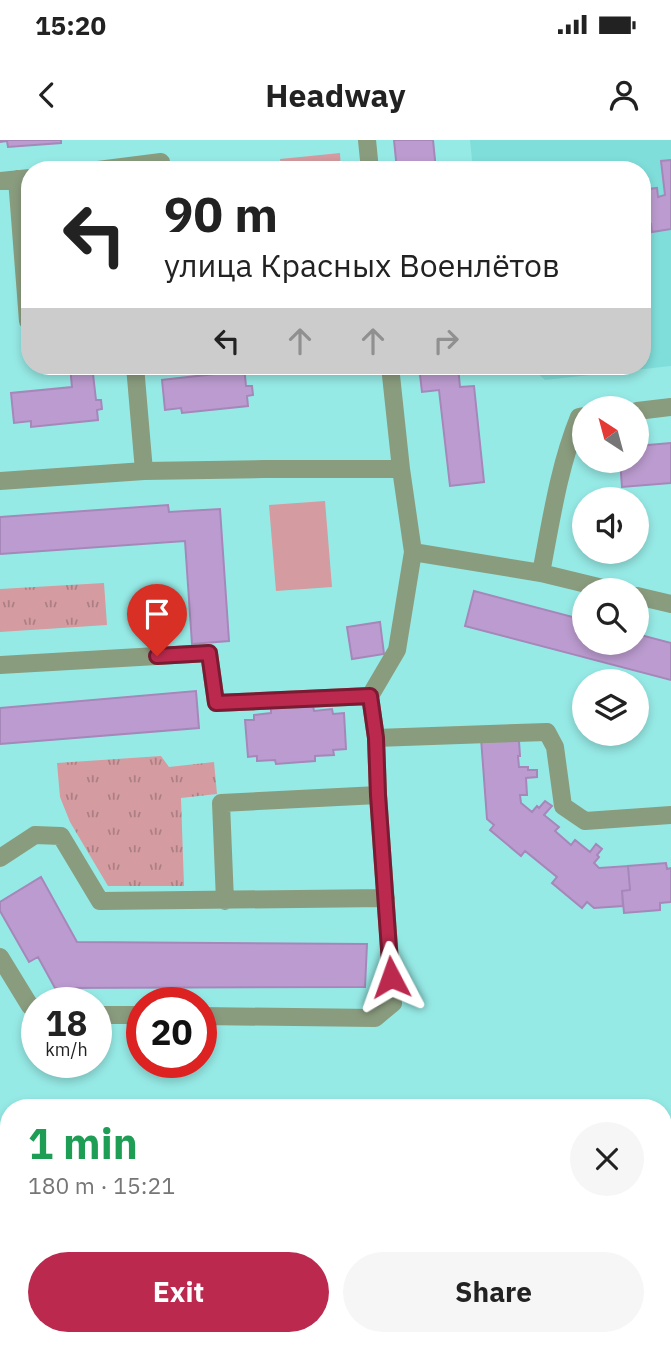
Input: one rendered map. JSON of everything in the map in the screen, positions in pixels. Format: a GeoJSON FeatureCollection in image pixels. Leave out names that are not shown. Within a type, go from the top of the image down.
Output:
{"type":"FeatureCollection","features":[{"type":"Feature","properties":{"kind":"lane"},"geometry":{"type":"LineString","coordinates":[[367,140],[369,161]]}},
{"type":"Feature","properties":{"kind":"lane"},"geometry":{"type":"LineString","coordinates":[[16,179],[21,238]]}},
{"type":"Feature","properties":{"kind":"lane"},"geometry":{"type":"LineString","coordinates":[[136,375],[144,471]]}},
{"type":"Feature","properties":{"kind":"lane"},"geometry":{"type":"LineString","coordinates":[[217,1016],[375,1018],[393,1003],[376,738],[370,696],[397,650],[413,552],[391,375]]}},
{"type":"Feature","properties":{"kind":"lane"},"geometry":{"type":"LineString","coordinates":[[649,410],[671,407]]}},
{"type":"Feature","properties":{"kind":"lane"},"geometry":{"type":"LineString","coordinates":[[541,573],[554,504],[572,434]]}},
{"type":"Feature","properties":{"kind":"lane"},"geometry":{"type":"LineString","coordinates":[[0,481],[144,471],[401,469]]}},
{"type":"Feature","properties":{"kind":"lane"},"geometry":{"type":"LineString","coordinates":[[413,552],[572,581]]}},
{"type":"Feature","properties":{"kind":"lane"},"geometry":{"type":"LineString","coordinates":[[649,599],[671,604]]}},
{"type":"Feature","properties":{"kind":"lane"},"geometry":{"type":"LineString","coordinates":[[0,665],[209,653],[216,703],[370,696]]}},
{"type":"Feature","properties":{"kind":"lane"},"geometry":{"type":"LineString","coordinates":[[376,738],[547,732],[555,747],[563,806],[585,821],[671,814]]}},
{"type":"Feature","properties":{"kind":"lane"},"geometry":{"type":"LineString","coordinates":[[225,901],[221,803],[378,795]]}},
{"type":"Feature","properties":{"kind":"lane"},"geometry":{"type":"LineString","coordinates":[[0,858],[35,835],[61,835],[100,901],[386,898]]}},
{"type":"Feature","properties":{"kind":"lane"},"geometry":{"type":"LineString","coordinates":[[0,957],[21,991]]}},
{"type":"Feature","properties":{"kind":"shaded area"},"geometry":{"type":"Polygon","coordinates":[[[470,140],[671,140],[671,366],[651,368],[651,161],[472,161],[470,140]]]}},
{"type":"Feature","properties":{"kind":"shaded area"},"geometry":{"type":"Polygon","coordinates":[[[540,375],[590,375],[545,380],[540,375]]]}},
{"type":"Feature","properties":{"kind":"green space"},"geometry":{"type":"Polygon","coordinates":[[[340,153],[340,161],[280,161],[340,153]]]}},
{"type":"Feature","properties":{"kind":"green space"},"geometry":{"type":"Polygon","coordinates":[[[325,501],[332,587],[276,591],[269,505],[325,501]]]}},
{"type":"Feature","properties":{"kind":"green space"},"geometry":{"type":"Polygon","coordinates":[[[104,583],[107,625],[0,632],[0,589],[104,583]]]}},
{"type":"Feature","properties":{"kind":"green space"},"geometry":{"type":"Polygon","coordinates":[[[161,756],[169,767],[214,762],[217,794],[181,798],[184,886],[108,886],[70,822],[60,797],[57,763],[161,756]]]}},
{"type":"Feature","properties":{"kind":"building"},"geometry":{"type":"Polygon","coordinates":[[[0,140],[61,140],[61,143],[8,147],[7,141],[0,140]]]}},
{"type":"Feature","properties":{"kind":"building"},"geometry":{"type":"Polygon","coordinates":[[[394,140],[433,140],[435,161],[396,161],[394,140]]]}},
{"type":"Feature","properties":{"kind":"building"},"geometry":{"type":"Polygon","coordinates":[[[671,160],[671,229],[652,232],[651,189],[657,188],[658,197],[665,195],[661,161],[671,160]]]}},
{"type":"Feature","properties":{"kind":"building"},"geometry":{"type":"Polygon","coordinates":[[[71,375],[93,375],[96,400],[101,400],[102,409],[97,410],[98,420],[31,427],[31,421],[14,423],[11,393],[72,387],[71,375]]]}},
{"type":"Feature","properties":{"kind":"building"},"geometry":{"type":"Polygon","coordinates":[[[206,375],[245,375],[246,386],[252,386],[253,395],[247,396],[248,406],[182,413],[181,408],[165,410],[162,380],[206,375]]]}},
{"type":"Feature","properties":{"kind":"building"},"geometry":{"type":"Polygon","coordinates":[[[420,375],[459,375],[460,387],[474,386],[484,482],[450,486],[439,390],[422,392],[420,375]]]}},
{"type":"Feature","properties":{"kind":"building"},"geometry":{"type":"Polygon","coordinates":[[[671,443],[671,483],[622,487],[621,473],[649,473],[649,445],[671,443]]]}},
{"type":"Feature","properties":{"kind":"building"},"geometry":{"type":"Polygon","coordinates":[[[168,505],[169,512],[220,509],[229,641],[192,644],[185,541],[0,554],[0,517],[168,505]]]}},
{"type":"Feature","properties":{"kind":"building"},"geometry":{"type":"Polygon","coordinates":[[[474,591],[572,617],[572,654],[465,626],[474,591]]]}},
{"type":"Feature","properties":{"kind":"building"},"geometry":{"type":"Polygon","coordinates":[[[380,622],[384,654],[352,659],[347,627],[380,622]]]}},
{"type":"Feature","properties":{"kind":"building"},"geometry":{"type":"Polygon","coordinates":[[[649,637],[671,643],[671,680],[649,674],[649,669],[629,669],[576,655],[649,655],[649,637]]]}},
{"type":"Feature","properties":{"kind":"building"},"geometry":{"type":"Polygon","coordinates":[[[196,691],[199,728],[0,744],[0,708],[196,691]]]}},
{"type":"Feature","properties":{"kind":"building"},"geometry":{"type":"Polygon","coordinates":[[[313,706],[314,711],[332,709],[333,714],[344,713],[346,749],[333,750],[334,755],[315,756],[315,761],[276,764],[275,760],[257,761],[257,756],[248,757],[245,720],[254,720],[254,715],[271,713],[271,708],[313,706]]]}},
{"type":"Feature","properties":{"kind":"building"},"geometry":{"type":"Polygon","coordinates":[[[481,738],[519,741],[519,767],[537,770],[537,777],[526,778],[527,795],[520,795],[521,803],[532,812],[545,801],[552,806],[544,815],[559,827],[555,831],[571,845],[575,840],[590,852],[596,844],[602,849],[594,863],[599,868],[628,866],[630,890],[622,891],[623,906],[594,908],[587,902],[582,908],[552,883],[557,877],[525,851],[521,856],[490,830],[494,825],[487,819],[481,738]]]}},
{"type":"Feature","properties":{"kind":"building"},"geometry":{"type":"Polygon","coordinates":[[[666,863],[667,869],[671,868],[671,902],[660,903],[660,910],[624,913],[622,891],[630,890],[628,866],[666,863]]]}},
{"type":"Feature","properties":{"kind":"building"},"geometry":{"type":"Polygon","coordinates":[[[41,877],[77,942],[367,944],[365,987],[54,987],[38,957],[29,962],[0,911],[0,902],[41,877]]]}},
{"type":"Feature","properties":{"kind":"route"},"geometry":{"type":"LineString","coordinates":[[157,656],[209,653],[216,703],[370,696],[376,738],[391,977]]}}]}
